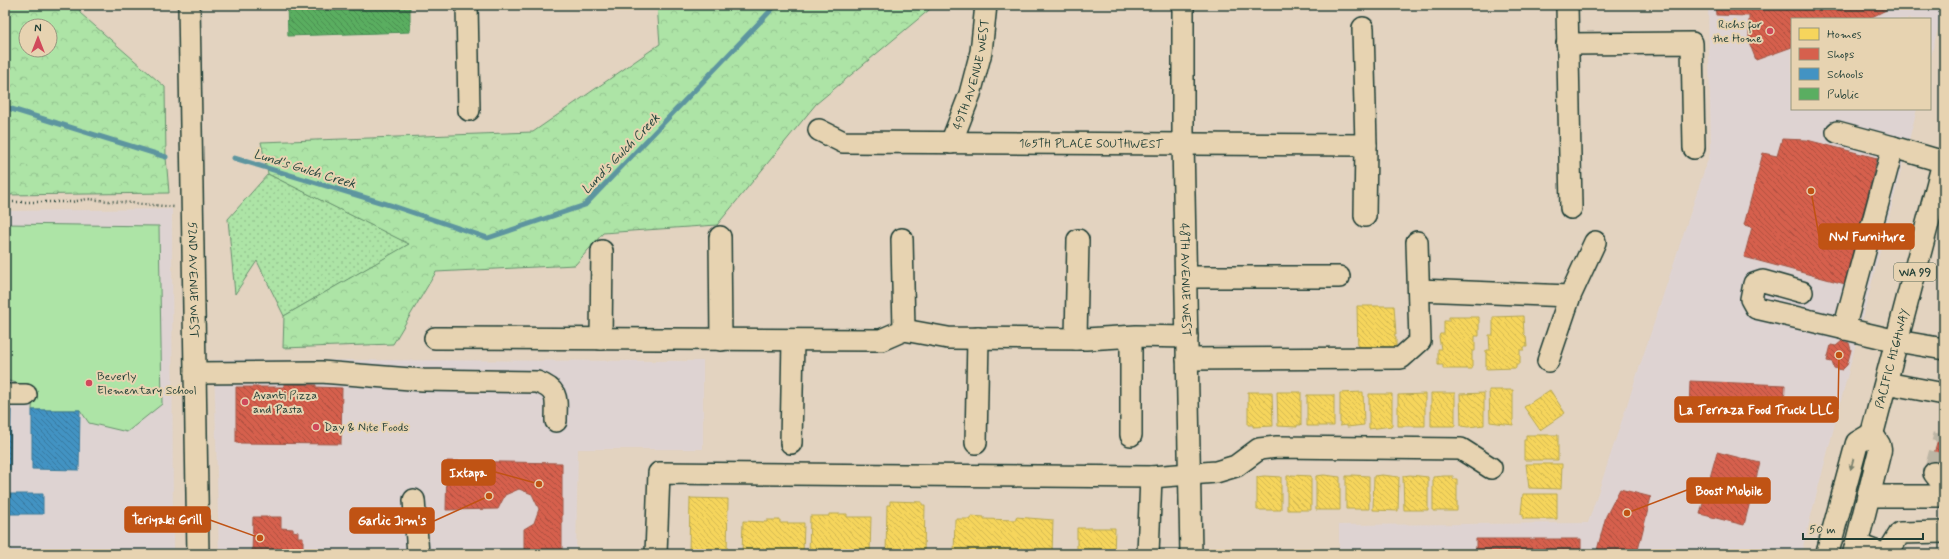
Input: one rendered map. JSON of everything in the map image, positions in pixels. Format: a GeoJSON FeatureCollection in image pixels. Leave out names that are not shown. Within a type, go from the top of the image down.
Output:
{"type":"FeatureCollection","features":[{"type":"Feature","properties":{"kind":"highway","name":"PACIFIC HIGHWAY"},"geometry":{"type":"LineString","coordinates":[[1872,434],[1944,161]]}},
{"type":"Feature","properties":{"kind":"highway"},"geometry":{"type":"LineString","coordinates":[[1827,554],[1857,443],[1872,434],[1879,445],[1880,450],[1855,549]]}},
{"type":"Feature","properties":{"kind":"street","name":"52ND AVENUE WEST"},"geometry":{"type":"LineString","coordinates":[[189,5],[198,554]]}},
{"type":"Feature","properties":{"kind":"street"},"geometry":{"type":"LineString","coordinates":[[467,5],[469,110]]}},
{"type":"Feature","properties":{"kind":"street","name":"49TH AVENUE WEST"},"geometry":{"type":"LineString","coordinates":[[951,143],[970,94],[981,52],[986,5]]}},
{"type":"Feature","properties":{"kind":"street","name":"48TH AVENUE WEST"},"geometry":{"type":"LineString","coordinates":[[1183,5],[1183,142],[1191,554]]}},
{"type":"Feature","properties":{"kind":"street"},"geometry":{"type":"LineString","coordinates":[[1567,5],[1571,208]]}},
{"type":"Feature","properties":{"kind":"street"},"geometry":{"type":"LineString","coordinates":[[1363,28],[1366,145],[1364,216]]}},
{"type":"Feature","properties":{"kind":"street"},"geometry":{"type":"LineString","coordinates":[[1567,44],[1692,43],[1694,148]]}},
{"type":"Feature","properties":{"kind":"street","name":"165TH PLACE SOUTHWEST"},"geometry":{"type":"LineString","coordinates":[[819,130],[843,142],[1183,142],[1366,145]]}},
{"type":"Feature","properties":{"kind":"street"},"geometry":{"type":"LineString","coordinates":[[1837,132],[1944,161]]}},
{"type":"Feature","properties":{"kind":"street"},"geometry":{"type":"LineString","coordinates":[[1844,329],[1893,147]]}},
{"type":"Feature","properties":{"kind":"street"},"geometry":{"type":"LineString","coordinates":[[720,237],[721,340]]}},
{"type":"Feature","properties":{"kind":"street"},"geometry":{"type":"LineString","coordinates":[[902,239],[904,330]]}},
{"type":"Feature","properties":{"kind":"street"},"geometry":{"type":"LineString","coordinates":[[1076,339],[1078,240]]}},
{"type":"Feature","properties":{"kind":"street"},"geometry":{"type":"LineString","coordinates":[[1187,359],[1401,358],[1420,341],[1417,242]]}},
{"type":"Feature","properties":{"kind":"street"},"geometry":{"type":"LineString","coordinates":[[1548,361],[1570,296],[1595,242]]}},
{"type":"Feature","properties":{"kind":"street"},"geometry":{"type":"LineString","coordinates":[[601,339],[602,251]]}},
{"type":"Feature","properties":{"kind":"street"},"geometry":{"type":"LineString","coordinates":[[1186,277],[1339,277]]}},
{"type":"Feature","properties":{"kind":"street"},"geometry":{"type":"LineString","coordinates":[[1802,292],[1763,281],[1754,284],[1751,299],[1756,308],[1897,341],[1944,349]]}},
{"type":"Feature","properties":{"kind":"street"},"geometry":{"type":"LineString","coordinates":[[1419,290],[1570,296]]}},
{"type":"Feature","properties":{"kind":"street"},"geometry":{"type":"LineString","coordinates":[[435,338],[881,340],[904,330],[948,338],[1076,339],[1187,337]]}},
{"type":"Feature","properties":{"kind":"street"},"geometry":{"type":"LineString","coordinates":[[1130,435],[1131,337]]}},
{"type":"Feature","properties":{"kind":"street"},"geometry":{"type":"LineString","coordinates":[[976,443],[978,338]]}},
{"type":"Feature","properties":{"kind":"street"},"geometry":{"type":"LineString","coordinates":[[791,443],[793,340]]}},
{"type":"Feature","properties":{"kind":"street"},"geometry":{"type":"LineString","coordinates":[[195,373],[321,372],[423,380],[537,382],[552,389],[556,396],[556,421]]}},
{"type":"Feature","properties":{"kind":"street"},"geometry":{"type":"LineString","coordinates":[[1886,384],[1944,394]]}},
{"type":"Feature","properties":{"kind":"street"},"geometry":{"type":"LineString","coordinates":[[5,396],[26,396]]}},
{"type":"Feature","properties":{"kind":"street"},"geometry":{"type":"LineString","coordinates":[[656,554],[659,473],[1151,478],[1216,472],[1236,466],[1259,449],[1277,447],[1461,449],[1491,468]]}},
{"type":"Feature","properties":{"kind":"street"},"geometry":{"type":"LineString","coordinates":[[1148,554],[1151,478]]}},
{"type":"Feature","properties":{"kind":"street"},"geometry":{"type":"LineString","coordinates":[[1868,496],[1944,496]]}},
{"type":"Feature","properties":{"kind":"street"},"geometry":{"type":"LineString","coordinates":[[414,500],[418,554]]}},
{"type":"Feature","properties":{"kind":"street"},"geometry":{"type":"LineString","coordinates":[[1887,554],[1900,533],[1944,532]]}},
{"type":"Feature","properties":{"kind":"street"},"geometry":{"type":"LineString","coordinates":[[1855,549],[1883,554]]}},
{"type":"Feature","properties":{"kind":"path"},"geometry":{"type":"LineString","coordinates":[[5,202],[71,202],[88,199],[192,208]]}},
{"type":"Feature","properties":{"kind":"shaded area"},"geometry":{"type":"Polygon","coordinates":[[[1708,5],[1944,5],[1931,56],[1931,18],[1791,18],[1791,110],[1917,110],[1801,554],[1339,554],[1339,525],[1588,523],[1711,150],[1708,5]]]}},
{"type":"Feature","properties":{"kind":"shaded area","name":"Beverly Elementary School"},"geometry":{"type":"Polygon","coordinates":[[[172,209],[173,554],[5,554],[5,211],[172,209]]]}},
{"type":"Feature","properties":{"kind":"shaded area"},"geometry":{"type":"Polygon","coordinates":[[[214,360],[703,361],[703,449],[578,449],[576,554],[219,554],[214,360]]]}},
{"type":"Feature","properties":{"kind":"green space"},"geometry":{"type":"Polygon","coordinates":[[[5,5],[80,5],[80,13],[165,87],[166,157],[169,193],[5,195],[5,5]]]}},
{"type":"Feature","properties":{"kind":"green space"},"geometry":{"type":"Polygon","coordinates":[[[657,5],[935,5],[816,104],[717,225],[603,233],[575,265],[436,272],[393,344],[283,348],[284,316],[409,244],[268,174],[261,142],[533,132],[660,44],[657,5]]]}},
{"type":"Feature","properties":{"kind":"green space"},"geometry":{"type":"Polygon","coordinates":[[[268,174],[410,244],[284,316],[257,261],[235,294],[228,219],[268,174]]]}},
{"type":"Feature","properties":{"kind":"green space"},"geometry":{"type":"Polygon","coordinates":[[[5,224],[159,226],[162,404],[127,432],[89,423],[80,410],[32,410],[33,387],[5,380],[5,224]]]}},
{"type":"Feature","properties":{"kind":"building: Homes"},"geometry":{"type":"Polygon","coordinates":[[[1357,306],[1394,306],[1396,334],[1394,334],[1396,338],[1396,349],[1358,353],[1357,306]]]}},
{"type":"Feature","properties":{"kind":"building: Homes"},"geometry":{"type":"Polygon","coordinates":[[[1523,316],[1524,334],[1526,336],[1527,347],[1524,347],[1524,350],[1520,350],[1520,364],[1516,364],[1516,368],[1486,369],[1486,350],[1490,350],[1489,335],[1493,335],[1493,317],[1523,316]]]}},
{"type":"Feature","properties":{"kind":"building: Homes"},"geometry":{"type":"Polygon","coordinates":[[[1449,317],[1479,317],[1479,336],[1475,336],[1475,351],[1472,351],[1472,369],[1443,369],[1443,365],[1438,365],[1438,349],[1441,349],[1439,337],[1440,334],[1444,334],[1444,321],[1449,321],[1449,317]]]}},
{"type":"Feature","properties":{"kind":"building: Homes"},"geometry":{"type":"Polygon","coordinates":[[[1489,390],[1513,390],[1513,425],[1490,422],[1489,390]]]}},
{"type":"Feature","properties":{"kind":"building: Homes"},"geometry":{"type":"Polygon","coordinates":[[[1550,390],[1565,413],[1540,430],[1524,407],[1550,390]]]}},
{"type":"Feature","properties":{"kind":"building: Homes"},"geometry":{"type":"Polygon","coordinates":[[[1248,392],[1272,392],[1273,426],[1253,427],[1253,425],[1248,425],[1248,392]]]}},
{"type":"Feature","properties":{"kind":"building: Homes"},"geometry":{"type":"Polygon","coordinates":[[[1277,392],[1301,392],[1301,425],[1297,425],[1297,427],[1278,426],[1277,392]]]}},
{"type":"Feature","properties":{"kind":"building: Homes"},"geometry":{"type":"Polygon","coordinates":[[[1363,392],[1364,425],[1347,427],[1347,425],[1340,426],[1340,393],[1363,392]]]}},
{"type":"Feature","properties":{"kind":"building: Homes"},"geometry":{"type":"Polygon","coordinates":[[[1431,393],[1455,393],[1455,426],[1431,426],[1431,393]]]}},
{"type":"Feature","properties":{"kind":"building: Homes"},"geometry":{"type":"Polygon","coordinates":[[[1484,393],[1484,425],[1468,427],[1461,426],[1460,394],[1484,393]]]}},
{"type":"Feature","properties":{"kind":"building: Homes"},"geometry":{"type":"Polygon","coordinates":[[[1369,394],[1392,394],[1392,426],[1369,429],[1369,394]]]}},
{"type":"Feature","properties":{"kind":"building: Homes"},"geometry":{"type":"Polygon","coordinates":[[[1425,394],[1425,426],[1398,426],[1398,395],[1425,394]]]}},
{"type":"Feature","properties":{"kind":"building: Homes"},"geometry":{"type":"Polygon","coordinates":[[[1307,395],[1334,395],[1334,426],[1307,426],[1307,395]]]}},
{"type":"Feature","properties":{"kind":"building: Homes"},"geometry":{"type":"Polygon","coordinates":[[[1526,435],[1558,435],[1558,460],[1524,460],[1524,440],[1526,440],[1526,435]]]}},
{"type":"Feature","properties":{"kind":"building: Homes"},"geometry":{"type":"Polygon","coordinates":[[[1526,464],[1562,464],[1561,489],[1529,488],[1526,464]]]}},
{"type":"Feature","properties":{"kind":"building: Homes"},"geometry":{"type":"Polygon","coordinates":[[[1324,475],[1340,477],[1340,510],[1316,510],[1316,476],[1324,475]]]}},
{"type":"Feature","properties":{"kind":"building: Homes"},"geometry":{"type":"Polygon","coordinates":[[[1382,475],[1399,477],[1398,511],[1373,510],[1374,476],[1382,475]]]}},
{"type":"Feature","properties":{"kind":"building: Homes"},"geometry":{"type":"Polygon","coordinates":[[[1410,475],[1428,477],[1428,510],[1404,510],[1403,476],[1410,475]]]}},
{"type":"Feature","properties":{"kind":"building: Homes"},"geometry":{"type":"Polygon","coordinates":[[[1287,476],[1311,476],[1311,510],[1287,510],[1287,476]]]}},
{"type":"Feature","properties":{"kind":"building: Homes"},"geometry":{"type":"Polygon","coordinates":[[[1346,476],[1369,476],[1369,509],[1346,509],[1346,476]]]}},
{"type":"Feature","properties":{"kind":"building: Homes"},"geometry":{"type":"Polygon","coordinates":[[[1453,476],[1453,479],[1457,479],[1457,511],[1433,511],[1433,477],[1453,476]]]}},
{"type":"Feature","properties":{"kind":"building: Homes"},"geometry":{"type":"Polygon","coordinates":[[[1257,477],[1281,477],[1281,510],[1257,510],[1257,477]]]}},
{"type":"Feature","properties":{"kind":"building: Homes"},"geometry":{"type":"Polygon","coordinates":[[[1523,494],[1557,494],[1557,519],[1523,519],[1523,514],[1521,514],[1523,494]]]}},
{"type":"Feature","properties":{"kind":"building: Homes"},"geometry":{"type":"Polygon","coordinates":[[[690,498],[728,499],[727,554],[689,554],[690,498]]]}},
{"type":"Feature","properties":{"kind":"building: Homes"},"geometry":{"type":"Polygon","coordinates":[[[890,501],[922,502],[922,505],[925,505],[924,554],[886,554],[887,505],[890,505],[890,501]]]}},
{"type":"Feature","properties":{"kind":"building: Homes"},"geometry":{"type":"Polygon","coordinates":[[[829,514],[847,514],[847,517],[871,517],[870,554],[809,554],[810,516],[829,516],[829,514]]]}},
{"type":"Feature","properties":{"kind":"building: Homes"},"geometry":{"type":"Polygon","coordinates":[[[971,516],[984,517],[984,519],[1016,520],[1016,517],[1053,520],[1052,554],[954,554],[955,519],[971,519],[971,516]]]}},
{"type":"Feature","properties":{"kind":"building: Homes"},"geometry":{"type":"Polygon","coordinates":[[[767,520],[780,520],[780,523],[804,523],[803,554],[742,554],[743,521],[767,522],[767,520]]]}},
{"type":"Feature","properties":{"kind":"building: Homes"},"geometry":{"type":"Polygon","coordinates":[[[1077,528],[1115,528],[1114,554],[1077,554],[1077,528]]]}},
{"type":"Feature","properties":{"kind":"building: Shops","name":"Richs for the Home"},"geometry":{"type":"Polygon","coordinates":[[[1715,5],[1888,5],[1886,10],[1870,18],[1791,18],[1791,47],[1756,60],[1749,42],[1749,16],[1716,15],[1715,5]]]}},
{"type":"Feature","properties":{"kind":"building: Shops"},"geometry":{"type":"Polygon","coordinates":[[[1782,139],[1807,140],[1877,158],[1845,284],[1744,257],[1752,227],[1744,225],[1763,153],[1777,156],[1782,139]]]}},
{"type":"Feature","properties":{"kind":"building: Shops"},"geometry":{"type":"Polygon","coordinates":[[[1842,341],[1849,343],[1851,350],[1847,365],[1842,370],[1834,368],[1832,362],[1827,361],[1831,345],[1836,346],[1842,341]]]}},
{"type":"Feature","properties":{"kind":"building: Shops"},"geometry":{"type":"Polygon","coordinates":[[[1690,381],[1785,385],[1784,414],[1689,410],[1690,381]]]}},
{"type":"Feature","properties":{"kind":"building: Shops"},"geometry":{"type":"Polygon","coordinates":[[[284,384],[316,385],[316,387],[342,388],[341,444],[236,443],[236,387],[284,387],[284,384]]]}},
{"type":"Feature","properties":{"kind":"building: Shops"},"geometry":{"type":"Polygon","coordinates":[[[1941,428],[1944,429],[1944,476],[1929,472],[1941,428]]]}},
{"type":"Feature","properties":{"kind":"building: Shops"},"geometry":{"type":"Polygon","coordinates":[[[1717,452],[1760,463],[1744,525],[1700,514],[1717,452]]]}},
{"type":"Feature","properties":{"kind":"building: Shops"},"geometry":{"type":"Polygon","coordinates":[[[447,461],[562,463],[562,554],[524,554],[524,529],[534,523],[539,509],[532,494],[519,489],[505,495],[498,509],[446,510],[447,461]]]}},
{"type":"Feature","properties":{"kind":"building: Shops"},"geometry":{"type":"Polygon","coordinates":[[[1620,489],[1651,497],[1637,554],[1596,554],[1606,516],[1620,489]]]}},
{"type":"Feature","properties":{"kind":"building: Shops"},"geometry":{"type":"Polygon","coordinates":[[[253,517],[281,517],[281,528],[293,529],[293,531],[298,532],[298,537],[303,537],[303,554],[252,554],[253,517]]]}},
{"type":"Feature","properties":{"kind":"building: Shops"},"geometry":{"type":"Polygon","coordinates":[[[1476,539],[1581,539],[1581,554],[1476,554],[1476,539]]]}},
{"type":"Feature","properties":{"kind":"building: Schools"},"geometry":{"type":"Polygon","coordinates":[[[5,410],[11,410],[10,470],[5,469],[5,410]]]}},
{"type":"Feature","properties":{"kind":"building: Schools"},"geometry":{"type":"Polygon","coordinates":[[[32,410],[80,410],[79,470],[32,469],[32,410]]]}},
{"type":"Feature","properties":{"kind":"building: Schools"},"geometry":{"type":"Polygon","coordinates":[[[5,494],[43,494],[43,514],[5,514],[5,494]]]}},
{"type":"Feature","properties":{"kind":"building: Public"},"geometry":{"type":"Polygon","coordinates":[[[287,5],[410,7],[410,32],[288,36],[287,5]]]}},
{"type":"Feature","properties":{"kind":"waterway","name":"Lund's Gulch Creek"},"geometry":{"type":"LineString","coordinates":[[234,158],[393,206],[488,238],[585,205],[776,5]]}},
{"type":"Feature","properties":{"kind":"waterway","name":"Lund's Gulch Creek"},"geometry":{"type":"LineString","coordinates":[[5,107],[166,157]]}},
{"type":"Feature","properties":{"kind":"tunnel"},"geometry":{"type":"LineString","coordinates":[[1934,473],[1944,435]]}},
{"type":"Feature","properties":{"kind":"place","name":"Richs for the Home"},"geometry":{"type":"Point","coordinates":[1770,31]}},
{"type":"Feature","properties":{"kind":"place","name":"NW Furniture"},"geometry":{"type":"Point","coordinates":[1811,191]}},
{"type":"Feature","properties":{"kind":"place","name":"La Terraza Food Truck LLC"},"geometry":{"type":"Point","coordinates":[1839,355]}},
{"type":"Feature","properties":{"kind":"place","name":"Beverly Elementary School"},"geometry":{"type":"Point","coordinates":[89,383]}},
{"type":"Feature","properties":{"kind":"place","name":"Avanti Pizza and Pasta"},"geometry":{"type":"Point","coordinates":[245,402]}},
{"type":"Feature","properties":{"kind":"place","name":"Day & Nite Foods"},"geometry":{"type":"Point","coordinates":[316,427]}},
{"type":"Feature","properties":{"kind":"place","name":"Ixtapa"},"geometry":{"type":"Point","coordinates":[539,484]}},
{"type":"Feature","properties":{"kind":"place","name":"Garlic Jim's"},"geometry":{"type":"Point","coordinates":[489,496]}},
{"type":"Feature","properties":{"kind":"place","name":"Boost Mobile"},"geometry":{"type":"Point","coordinates":[1627,513]}},
{"type":"Feature","properties":{"kind":"place","name":"Teriyaki Grill"},"geometry":{"type":"Point","coordinates":[260,538]}}]}
